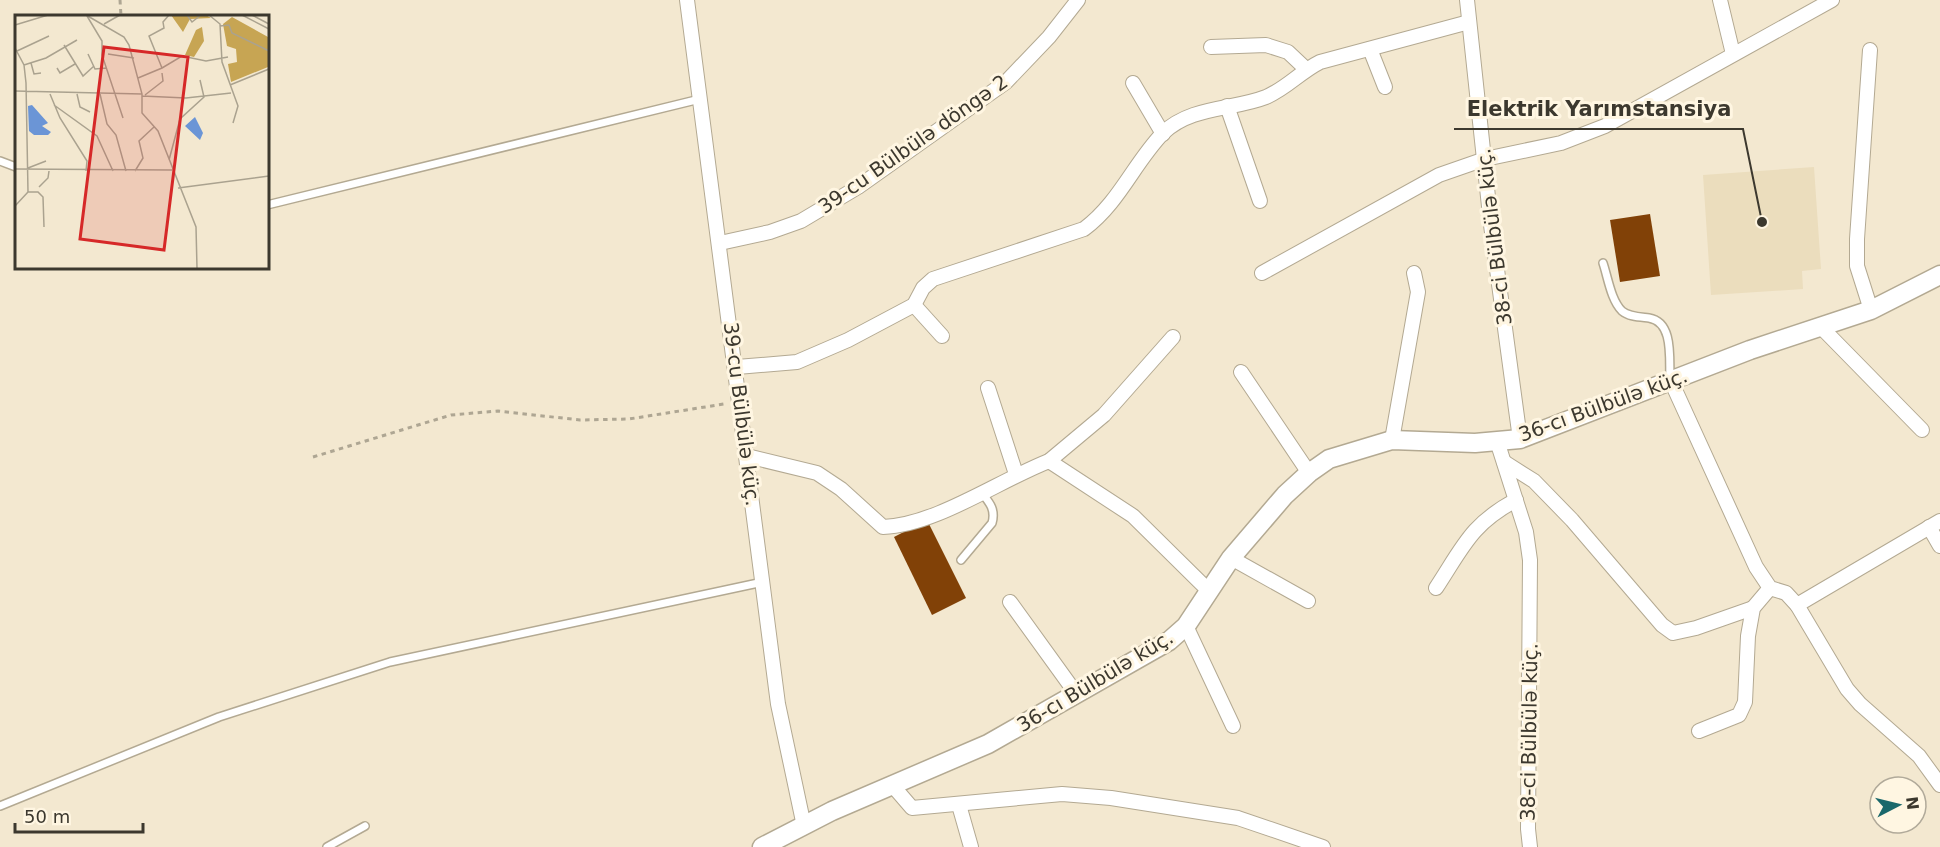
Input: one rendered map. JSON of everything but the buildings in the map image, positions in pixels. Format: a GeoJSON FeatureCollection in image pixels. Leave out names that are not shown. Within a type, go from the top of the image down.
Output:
{"type":"FeatureCollection","features":[{"type":"Feature","properties":{"kind":"street","name":"39-cu Bülbülə küç."},"geometry":{"type":"LineString","coordinates":[[687,0],[778,704],[804,826]]}},
{"type":"Feature","properties":{"kind":"street","name":"39-cu Bülbülə döngə 2"},"geometry":{"type":"LineString","coordinates":[[720,243],[770,232],[801,220],[858,187],[1006,82],[1049,37],[1078,0]]}},
{"type":"Feature","properties":{"kind":"street","name":"38-ci Bülbülə küç."},"geometry":{"type":"LineString","coordinates":[[1467,0],[1491,225],[1520,439]]}},
{"type":"Feature","properties":{"kind":"street"},"geometry":{"type":"LineString","coordinates":[[1720,0],[1733,54]]}},
{"type":"Feature","properties":{"kind":"street"},"geometry":{"type":"LineString","coordinates":[[1262,273],[1439,175],[1485,159],[1561,143],[1605,126],[1832,0]]}},
{"type":"Feature","properties":{"kind":"street"},"geometry":{"type":"LineString","coordinates":[[736,367],[797,362],[848,340],[914,304],[922,288],[933,279],[1084,229],[1101,217],[1163,134],[1178,122],[1203,112],[1265,97],[1288,86],[1306,69],[1320,62],[1469,22]]}},
{"type":"Feature","properties":{"kind":"street"},"geometry":{"type":"LineString","coordinates":[[1211,47],[1266,45],[1288,52],[1306,69]]}},
{"type":"Feature","properties":{"kind":"street"},"geometry":{"type":"LineString","coordinates":[[1370,49],[1384,87]]}},
{"type":"Feature","properties":{"kind":"street"},"geometry":{"type":"LineString","coordinates":[[1870,50],[1857,266],[1871,310]]}},
{"type":"Feature","properties":{"kind":"street"},"geometry":{"type":"LineString","coordinates":[[1133,83],[1163,134]]}},
{"type":"Feature","properties":{"kind":"street"},"geometry":{"type":"LineString","coordinates":[[1227,106],[1260,201]]}},
{"type":"Feature","properties":{"kind":"street"},"geometry":{"type":"LineString","coordinates":[[1392,440],[1418,292],[1414,273]]}},
{"type":"Feature","properties":{"kind":"street","name":"36-cı Bülbülə küç."},"geometry":{"type":"LineString","coordinates":[[762,847],[832,811],[988,744],[1075,692],[1169,641],[1186,626],[1231,558],[1285,495],[1309,472],[1329,459],[1392,440],[1497,441],[1520,439],[1750,350],[1871,310],[1940,275]]}},
{"type":"Feature","properties":{"kind":"street"},"geometry":{"type":"LineString","coordinates":[[914,304],[942,336]]}},
{"type":"Feature","properties":{"kind":"street"},"geometry":{"type":"LineString","coordinates":[[1821,327],[1922,430]]}},
{"type":"Feature","properties":{"kind":"street"},"geometry":{"type":"LineString","coordinates":[[747,456],[817,473],[841,489],[883,527],[898,527],[924,519],[1016,474],[1049,461],[1104,415],[1173,337]]}},
{"type":"Feature","properties":{"kind":"street"},"geometry":{"type":"LineString","coordinates":[[1241,372],[1309,472]]}},
{"type":"Feature","properties":{"kind":"street"},"geometry":{"type":"LineString","coordinates":[[1671,381],[1756,567],[1770,588],[1786,593],[1797,605],[1846,689],[1860,705],[1919,756],[1940,785]]}},
{"type":"Feature","properties":{"kind":"street"},"geometry":{"type":"LineString","coordinates":[[988,388],[1016,474]]}},
{"type":"Feature","properties":{"kind":"street","name":"38-ci Bülbülə küç."},"geometry":{"type":"LineString","coordinates":[[1497,441],[1526,532],[1530,560],[1530,847]]}},
{"type":"Feature","properties":{"kind":"street"},"geometry":{"type":"LineString","coordinates":[[1049,461],[1133,516],[1208,590]]}},
{"type":"Feature","properties":{"kind":"street"},"geometry":{"type":"LineString","coordinates":[[1504,462],[1534,481],[1572,520],[1662,625],[1673,633],[1696,628],[1753,608]]}},
{"type":"Feature","properties":{"kind":"street"},"geometry":{"type":"LineString","coordinates":[[1436,588],[1476,527],[1491,513],[1516,500]]}},
{"type":"Feature","properties":{"kind":"street"},"geometry":{"type":"LineString","coordinates":[[1797,605],[1934,524],[1940,546]]}},
{"type":"Feature","properties":{"kind":"street"},"geometry":{"type":"LineString","coordinates":[[1231,558],[1308,601]]}},
{"type":"Feature","properties":{"kind":"street"},"geometry":{"type":"LineString","coordinates":[[1699,731],[1738,715],[1745,702],[1748,636],[1753,608],[1770,588]]}},
{"type":"Feature","properties":{"kind":"street"},"geometry":{"type":"LineString","coordinates":[[1010,602],[1075,692]]}},
{"type":"Feature","properties":{"kind":"street"},"geometry":{"type":"LineString","coordinates":[[1186,626],[1233,726]]}},
{"type":"Feature","properties":{"kind":"street"},"geometry":{"type":"LineString","coordinates":[[893,786],[912,808],[1062,794],[1111,798],[1238,818],[1323,847]]}},
{"type":"Feature","properties":{"kind":"street"},"geometry":{"type":"LineString","coordinates":[[959,805],[971,847]]}},
{"type":"Feature","properties":{"kind":"lane"},"geometry":{"type":"LineString","coordinates":[[268,205],[700,99]]}},
{"type":"Feature","properties":{"kind":"lane"},"geometry":{"type":"LineString","coordinates":[[0,161],[15,167]]}},
{"type":"Feature","properties":{"kind":"lane"},"geometry":{"type":"LineString","coordinates":[[1603,263],[1615,301],[1622,310],[1630,315],[1657,320],[1667,333],[1671,381]]}},
{"type":"Feature","properties":{"kind":"lane"},"geometry":{"type":"LineString","coordinates":[[961,560],[992,523],[993,506],[981,492]]}},
{"type":"Feature","properties":{"kind":"lane"},"geometry":{"type":"LineString","coordinates":[[0,806],[219,717],[390,662],[763,582]]}},
{"type":"Feature","properties":{"kind":"lane"},"geometry":{"type":"LineString","coordinates":[[327,847],[365,826]]}},
{"type":"Feature","properties":{"kind":"path"},"geometry":{"type":"LineString","coordinates":[[120,0],[121,15]]}},
{"type":"Feature","properties":{"kind":"path"},"geometry":{"type":"LineString","coordinates":[[313,457],[451,415],[498,411],[580,420],[629,419],[740,401]]}},
{"type":"Feature","properties":{"kind":"shaded area"},"geometry":{"type":"Polygon","coordinates":[[[1814,167],[1821,269],[1802,271],[1803,289],[1711,295],[1703,175],[1814,167]]]}},
{"type":"Feature","properties":{"kind":"place","name":"Elektrik Yarımstansiya"},"geometry":{"type":"Point","coordinates":[1762,222]}}]}
